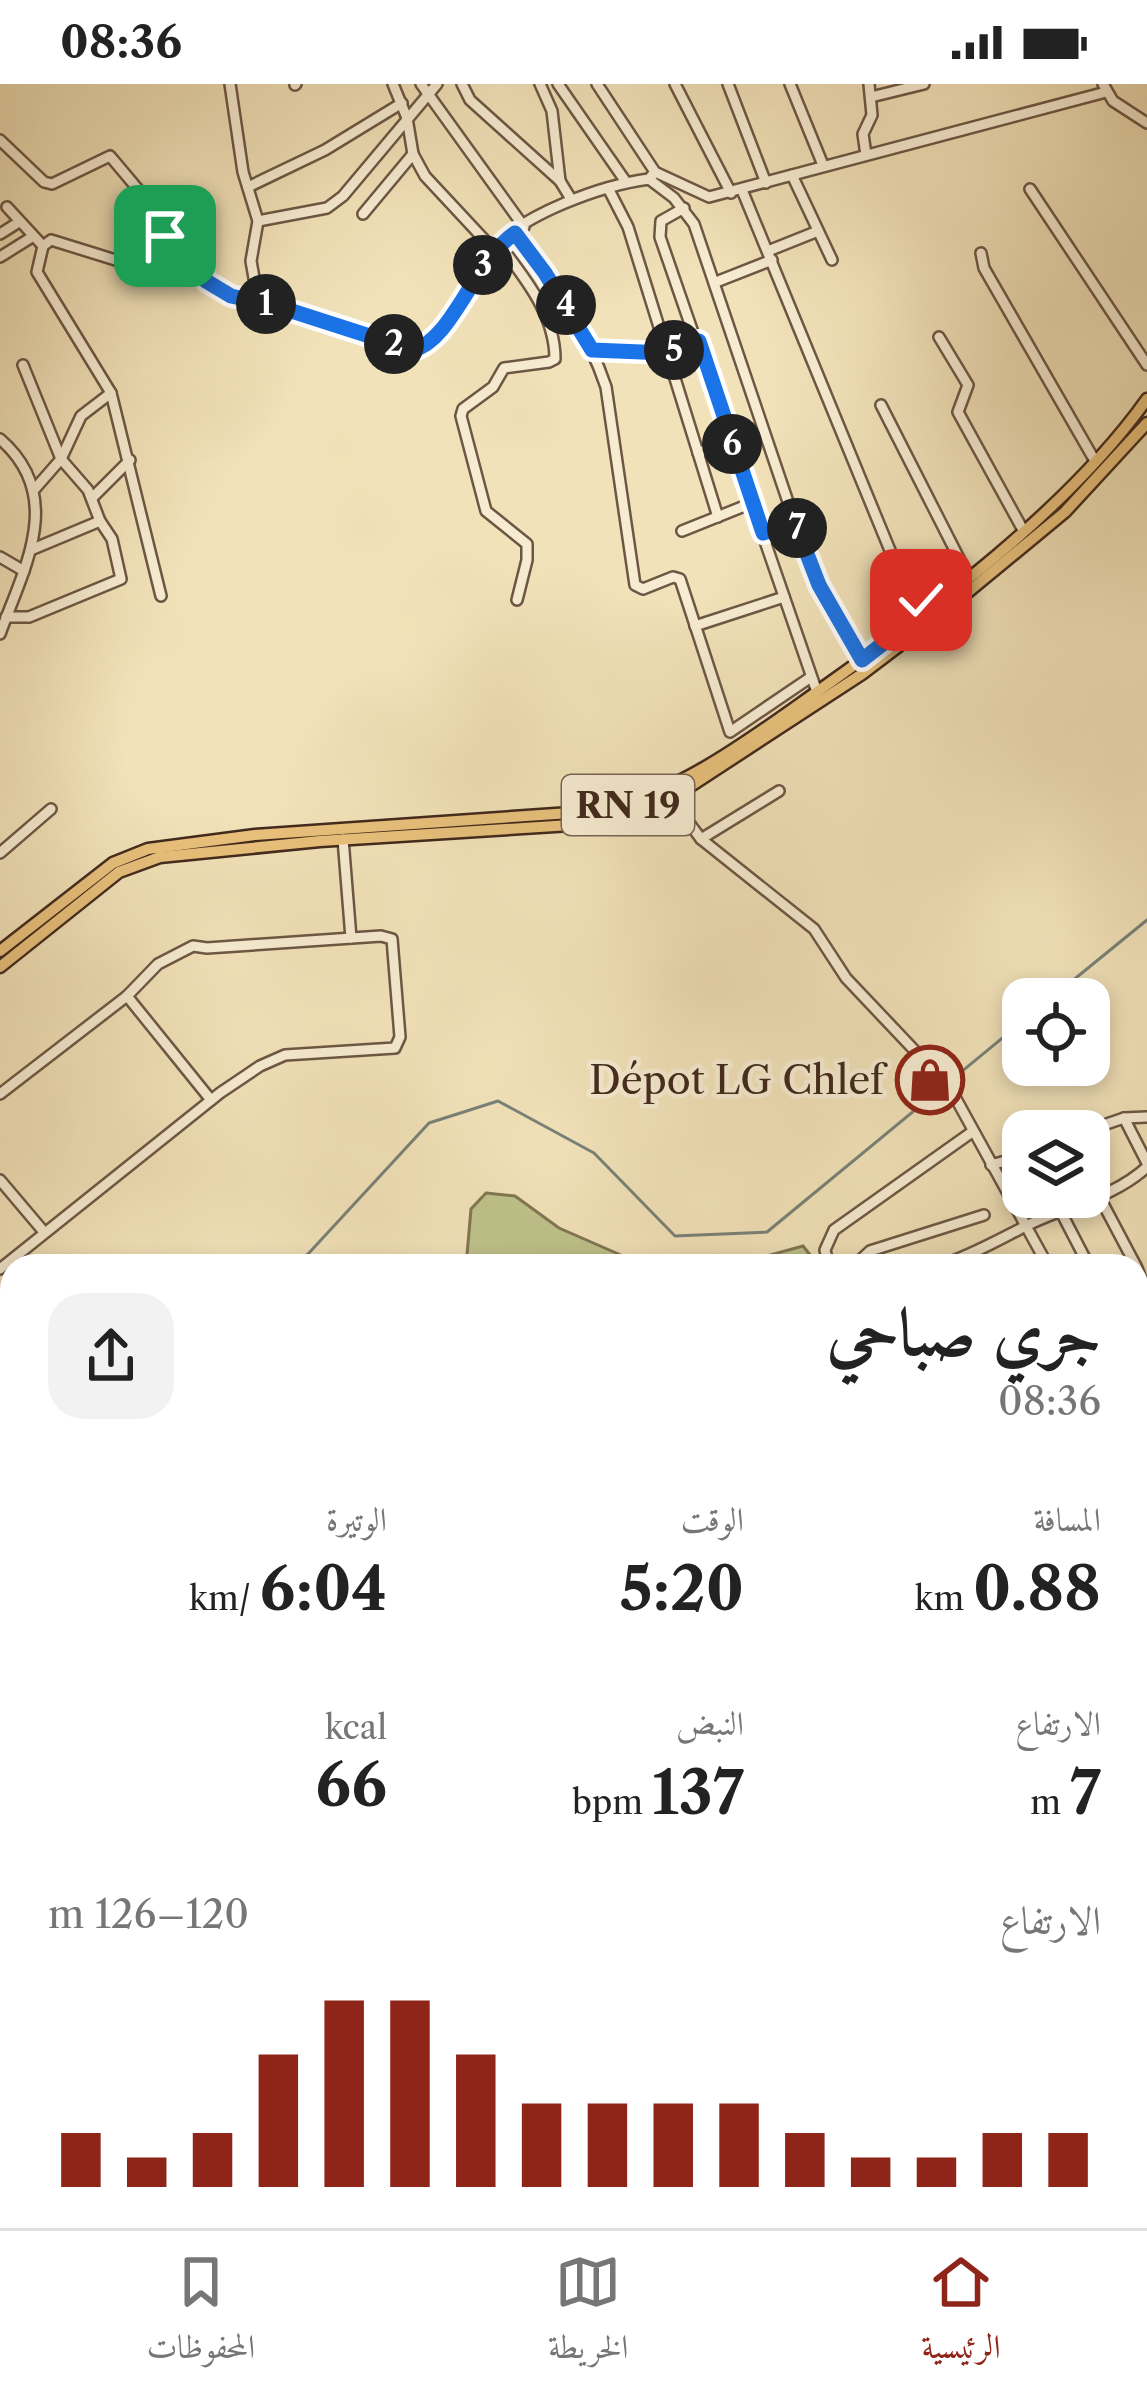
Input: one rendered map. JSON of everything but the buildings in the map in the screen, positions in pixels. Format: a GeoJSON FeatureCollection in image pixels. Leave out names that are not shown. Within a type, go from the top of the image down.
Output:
{"type":"FeatureCollection","features":[{"type":"Feature","properties":{"kind":"main road","name":"RN 19"},"geometry":{"type":"LineString","coordinates":[[675,794],[865,663],[1025,528],[1095,461],[1147,399]]}},
{"type":"Feature","properties":{"kind":"main road","name":"RN 19"},"geometry":{"type":"LineString","coordinates":[[0,951],[113,863],[136,852],[210,841],[601,818],[675,794],[1030,543],[1100,479],[1147,423]]}},
{"type":"Feature","properties":{"kind":"main road"},"geometry":{"type":"LineString","coordinates":[[1030,543],[1025,528],[1044,531]]}},
{"type":"Feature","properties":{"kind":"main road","name":"RN 19"},"geometry":{"type":"LineString","coordinates":[[0,968],[132,866],[220,848],[344,835]]}},
{"type":"Feature","properties":{"kind":"street"},"geometry":{"type":"LineString","coordinates":[[230,84],[258,221],[251,260],[254,278],[273,305]]}},
{"type":"Feature","properties":{"kind":"street"},"geometry":{"type":"LineString","coordinates":[[393,84],[407,118],[413,154],[425,176],[496,246],[538,296],[555,349],[555,358],[549,362],[504,368],[493,387],[460,416],[486,511],[527,544],[517,600]]}},
{"type":"Feature","properties":{"kind":"street"},"geometry":{"type":"LineString","coordinates":[[462,84],[470,100],[560,181],[571,199]]}},
{"type":"Feature","properties":{"kind":"street"},"geometry":{"type":"LineString","coordinates":[[540,84],[552,111],[560,181]]}},
{"type":"Feature","properties":{"kind":"street"},"geometry":{"type":"LineString","coordinates":[[558,84],[626,182]]}},
{"type":"Feature","properties":{"kind":"street"},"geometry":{"type":"LineString","coordinates":[[597,84],[652,176],[684,208],[716,282],[819,585],[865,663]]}},
{"type":"Feature","properties":{"kind":"street"},"geometry":{"type":"LineString","coordinates":[[675,84],[770,255],[896,566],[930,607]]}},
{"type":"Feature","properties":{"kind":"street"},"geometry":{"type":"LineString","coordinates":[[728,84],[766,183]]}},
{"type":"Feature","properties":{"kind":"street"},"geometry":{"type":"LineString","coordinates":[[790,84],[823,165]]}},
{"type":"Feature","properties":{"kind":"street"},"geometry":{"type":"LineString","coordinates":[[866,155],[863,134],[872,115],[869,84]]}},
{"type":"Feature","properties":{"kind":"street"},"geometry":{"type":"LineString","coordinates":[[871,97],[924,84]]}},
{"type":"Feature","properties":{"kind":"street"},"geometry":{"type":"LineString","coordinates":[[258,221],[327,208],[344,196],[429,87],[592,350],[606,387],[635,585],[643,589],[673,577],[680,579],[730,732],[811,677]]}},
{"type":"Feature","properties":{"kind":"street"},"geometry":{"type":"LineString","coordinates":[[0,140],[44,182],[52,184],[110,156],[173,231],[206,281],[231,296],[413,350],[435,341],[496,246],[571,199],[652,176],[701,195],[737,192],[1105,88],[1147,123]]}},
{"type":"Feature","properties":{"kind":"street"},"geometry":{"type":"LineString","coordinates":[[248,187],[325,150],[402,103]]}},
{"type":"Feature","properties":{"kind":"street"},"geometry":{"type":"LineString","coordinates":[[363,214],[413,154]]}},
{"type":"Feature","properties":{"kind":"street"},"geometry":{"type":"LineString","coordinates":[[792,175],[832,260]]}},
{"type":"Feature","properties":{"kind":"street"},"geometry":{"type":"LineString","coordinates":[[608,188],[628,227],[718,517]]}},
{"type":"Feature","properties":{"kind":"street"},"geometry":{"type":"LineString","coordinates":[[1030,189],[1147,365]]}},
{"type":"Feature","properties":{"kind":"street"},"geometry":{"type":"LineString","coordinates":[[7,207],[43,246]]}},
{"type":"Feature","properties":{"kind":"street"},"geometry":{"type":"LineString","coordinates":[[684,208],[658,227],[817,692]]}},
{"type":"Feature","properties":{"kind":"street"},"geometry":{"type":"LineString","coordinates":[[0,234],[19,222]]}},
{"type":"Feature","properties":{"kind":"street"},"geometry":{"type":"LineString","coordinates":[[161,596],[111,393],[37,272],[43,246],[51,240],[122,262],[173,231]]}},
{"type":"Feature","properties":{"kind":"street"},"geometry":{"type":"LineString","coordinates":[[716,282],[818,231]]}},
{"type":"Feature","properties":{"kind":"street"},"geometry":{"type":"LineString","coordinates":[[0,256],[32,237]]}},
{"type":"Feature","properties":{"kind":"street"},"geometry":{"type":"LineString","coordinates":[[981,254],[984,268],[1095,461]]}},
{"type":"Feature","properties":{"kind":"street"},"geometry":{"type":"LineString","coordinates":[[939,337],[968,386],[958,412],[1025,528]]}},
{"type":"Feature","properties":{"kind":"street"},"geometry":{"type":"LineString","coordinates":[[592,350],[666,353],[699,341]]}},
{"type":"Feature","properties":{"kind":"street"},"geometry":{"type":"LineString","coordinates":[[6,617],[29,617],[122,579],[112,539],[92,497],[61,459],[23,364]]}},
{"type":"Feature","properties":{"kind":"street"},"geometry":{"type":"LineString","coordinates":[[33,491],[61,459],[81,416],[111,393]]}},
{"type":"Feature","properties":{"kind":"street"},"geometry":{"type":"LineString","coordinates":[[881,405],[968,576]]}},
{"type":"Feature","properties":{"kind":"street"},"geometry":{"type":"LineString","coordinates":[[0,439],[18,455],[33,491],[33,549],[0,634]]}},
{"type":"Feature","properties":{"kind":"street"},"geometry":{"type":"LineString","coordinates":[[698,453],[731,440]]}},
{"type":"Feature","properties":{"kind":"street"},"geometry":{"type":"LineString","coordinates":[[92,497],[130,460]]}},
{"type":"Feature","properties":{"kind":"street"},"geometry":{"type":"LineString","coordinates":[[682,531],[752,503]]}},
{"type":"Feature","properties":{"kind":"street"},"geometry":{"type":"LineString","coordinates":[[33,549],[100,521]]}},
{"type":"Feature","properties":{"kind":"street"},"geometry":{"type":"LineString","coordinates":[[763,533],[795,523]]}},
{"type":"Feature","properties":{"kind":"street"},"geometry":{"type":"LineString","coordinates":[[0,557],[24,571]]}},
{"type":"Feature","properties":{"kind":"street"},"geometry":{"type":"LineString","coordinates":[[695,626],[784,597]]}},
{"type":"Feature","properties":{"kind":"street"},"geometry":{"type":"LineString","coordinates":[[701,839],[778,791]]}},
{"type":"Feature","properties":{"kind":"street"},"geometry":{"type":"LineString","coordinates":[[675,794],[701,839],[814,928],[846,978],[955,1097],[1041,1254]]}},
{"type":"Feature","properties":{"kind":"street"},"geometry":{"type":"LineString","coordinates":[[0,853],[51,809]]}},
{"type":"Feature","properties":{"kind":"street"},"geometry":{"type":"LineString","coordinates":[[344,835],[352,938]]}},
{"type":"Feature","properties":{"kind":"street"},"geometry":{"type":"LineString","coordinates":[[0,1094],[127,996],[158,964],[193,946],[392,939],[400,1037],[395,1048],[285,1055],[239,1078],[18,1254]]}},
{"type":"Feature","properties":{"kind":"street"},"geometry":{"type":"LineString","coordinates":[[127,996],[211,1100]]}},
{"type":"Feature","properties":{"kind":"street"},"geometry":{"type":"LineString","coordinates":[[1110,1123],[1147,1117]]}},
{"type":"Feature","properties":{"kind":"street"},"geometry":{"type":"LineString","coordinates":[[1110,1191],[1147,1165],[1124,1118]]}},
{"type":"Feature","properties":{"kind":"street"},"geometry":{"type":"LineString","coordinates":[[826,1254],[834,1230],[972,1132]]}},
{"type":"Feature","properties":{"kind":"street"},"geometry":{"type":"LineString","coordinates":[[991,1165],[1002,1162]]}},
{"type":"Feature","properties":{"kind":"street"},"geometry":{"type":"LineString","coordinates":[[0,1181],[44,1232]]}},
{"type":"Feature","properties":{"kind":"street"},"geometry":{"type":"LineString","coordinates":[[868,1254],[984,1215]]}},
{"type":"Feature","properties":{"kind":"street"},"geometry":{"type":"LineString","coordinates":[[1110,1217],[1130,1254]]}},
{"type":"Feature","properties":{"kind":"street"},"geometry":{"type":"LineString","coordinates":[[968,1254],[1050,1218]]}},
{"type":"Feature","properties":{"kind":"street"},"geometry":{"type":"LineString","coordinates":[[1064,1218],[1083,1254]]}},
{"type":"Feature","properties":{"kind":"green space"},"geometry":{"type":"Polygon","coordinates":[[[486,1193],[515,1196],[559,1228],[619,1254],[467,1254],[471,1209],[486,1193]]]}},
{"type":"Feature","properties":{"kind":"green space"},"geometry":{"type":"Polygon","coordinates":[[[803,1246],[809,1254],[774,1254],[803,1246]]]}},
{"type":"Feature","properties":{"kind":"waterway"},"geometry":{"type":"LineString","coordinates":[[1076,978],[1147,920]]}},
{"type":"Feature","properties":{"kind":"waterway"},"geometry":{"type":"LineString","coordinates":[[308,1254],[429,1123],[498,1101],[594,1153],[675,1236],[767,1232],[1002,1038]]}},
{"type":"Feature","properties":{"kind":"place","name":"Dépot LG Chlef"},"geometry":{"type":"Point","coordinates":[930,1080]}},
{"type":"Feature","properties":{"kind":"route"},"geometry":{"type":"LineString","coordinates":[[165,236],[173,231],[206,281],[231,296],[413,350],[435,341],[493,249],[515,233],[592,350],[666,353],[699,341],[763,533],[795,523],[831,610],[862,660],[930,607],[921,600]]}}]}
